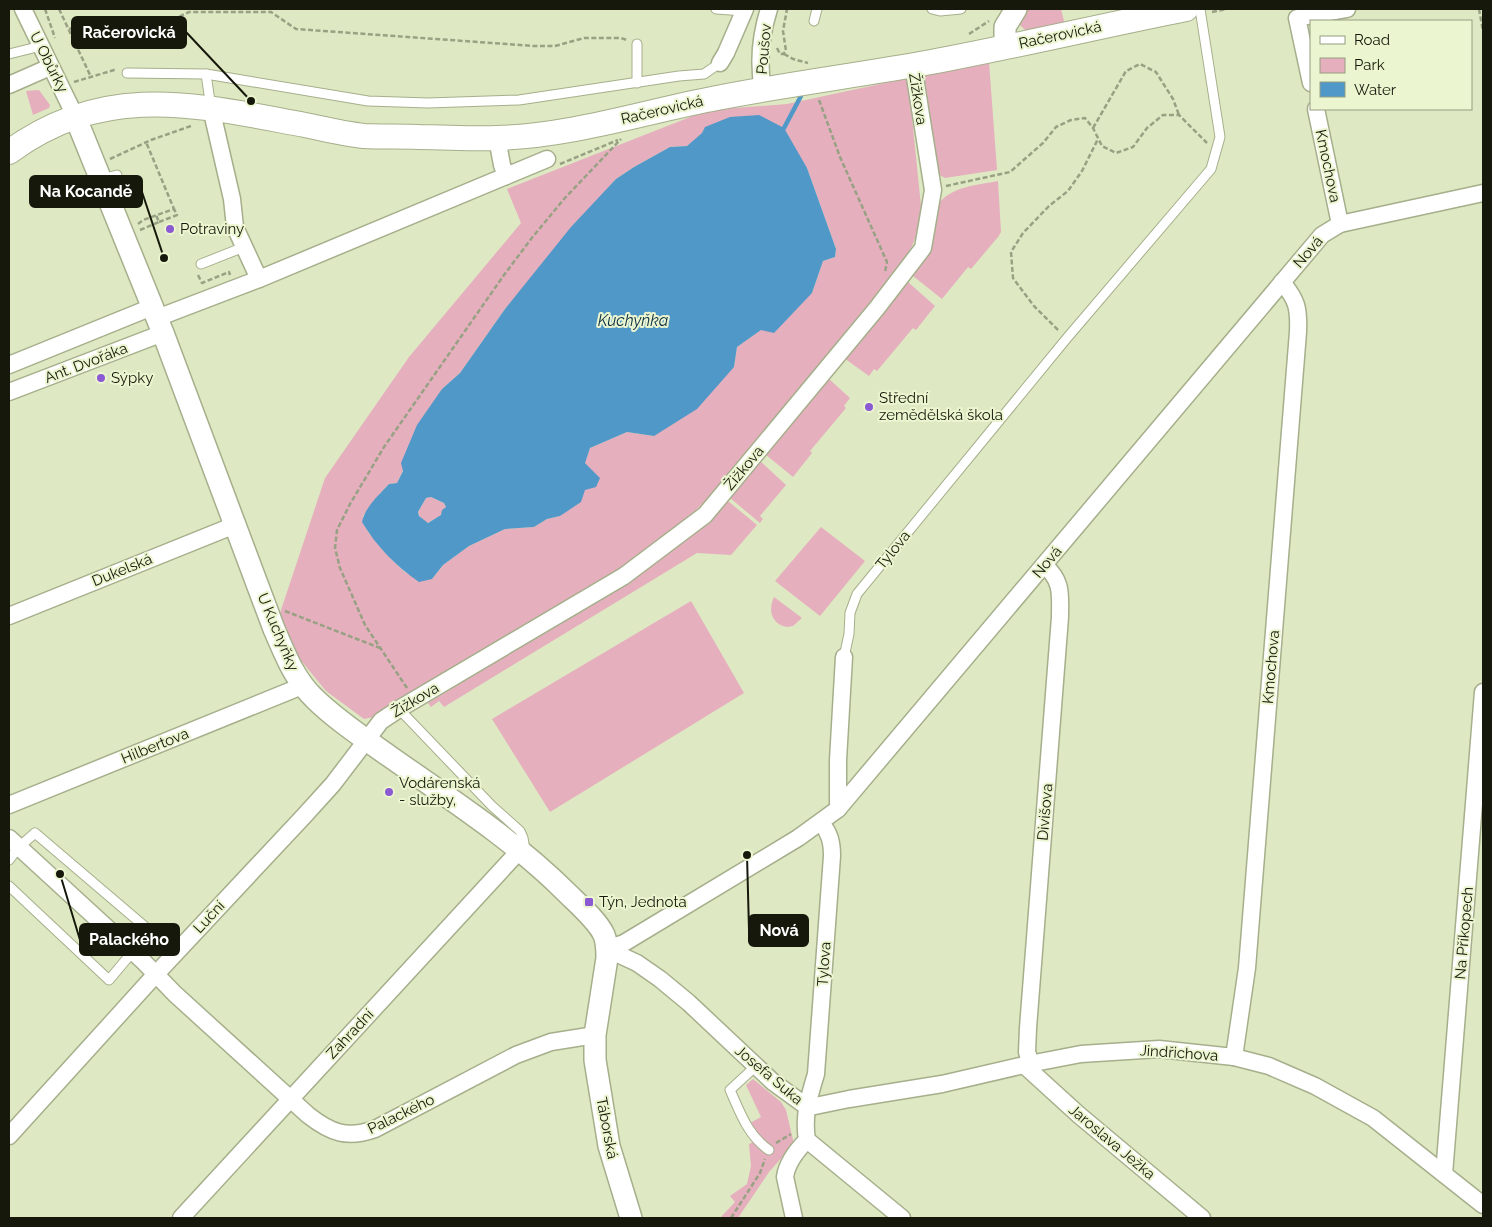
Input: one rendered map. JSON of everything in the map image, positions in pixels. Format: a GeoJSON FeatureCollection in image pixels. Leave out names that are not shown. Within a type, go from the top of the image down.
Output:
{"type":"FeatureCollection","features":[{"type":"Feature","properties":{"kind":"main road","name":"Račerovická"},"geometry":{"type":"LineString","coordinates":[[9,152],[28,138],[75,116],[105,108],[136,104],[171,104],[213,115],[363,136],[497,138],[580,130],[713,99],[913,65],[1005,47],[1139,14],[1186,9]]}},
{"type":"Feature","properties":{"kind":"street","name":"U Obůrky"},"geometry":{"type":"LineString","coordinates":[[23,9],[50,68],[66,95],[75,116]]}},
{"type":"Feature","properties":{"kind":"street","name":"Poušov"},"geometry":{"type":"LineString","coordinates":[[763,90],[760,74],[760,56],[764,24],[769,9]]}},
{"type":"Feature","properties":{"kind":"street"},"geometry":{"type":"LineString","coordinates":[[1005,47],[1005,27],[1016,9]]}},
{"type":"Feature","properties":{"kind":"street"},"geometry":{"type":"LineString","coordinates":[[1310,78],[1297,18],[1347,9]]}},
{"type":"Feature","properties":{"kind":"street"},"geometry":{"type":"LineString","coordinates":[[720,62],[726,53],[744,10]]}},
{"type":"Feature","properties":{"kind":"street","name":"Žižkova"},"geometry":{"type":"LineString","coordinates":[[366,740],[381,722],[406,705],[624,576],[705,516],[877,308],[923,248],[933,190],[913,65]]}},
{"type":"Feature","properties":{"kind":"street"},"geometry":{"type":"LineString","coordinates":[[9,86],[50,68]]}},
{"type":"Feature","properties":{"kind":"street","name":"Kmochova"},"geometry":{"type":"LineString","coordinates":[[1316,110],[1340,224]]}},
{"type":"Feature","properties":{"kind":"street"},"geometry":{"type":"LineString","coordinates":[[213,115],[232,199],[235,227],[259,279]]}},
{"type":"Feature","properties":{"kind":"street","name":"U Kuchyňky"},"geometry":{"type":"LineString","coordinates":[[75,116],[104,173],[234,525],[274,629],[291,667],[302,686],[314,699],[366,740],[522,852],[556,882],[598,926],[604,936],[607,949],[596,1036]]}},
{"type":"Feature","properties":{"kind":"street"},"geometry":{"type":"LineString","coordinates":[[497,138],[506,176]]}},
{"type":"Feature","properties":{"kind":"street"},"geometry":{"type":"LineString","coordinates":[[158,319],[506,176],[552,162]]}},
{"type":"Feature","properties":{"kind":"street","name":"Nová"},"geometry":{"type":"LineString","coordinates":[[607,949],[624,943],[798,838],[838,809],[1322,235],[1340,224],[1483,193]]}},
{"type":"Feature","properties":{"kind":"street","name":"Kmochova"},"geometry":{"type":"LineString","coordinates":[[1234,1057],[1247,968],[1298,332],[1296,300],[1282,282]]}},
{"type":"Feature","properties":{"kind":"street","name":"Ant. Dvořáka"},"geometry":{"type":"LineString","coordinates":[[9,365],[158,319]]}},
{"type":"Feature","properties":{"kind":"street","name":"Ant. Dvořáka"},"geometry":{"type":"LineString","coordinates":[[9,392],[158,319]]}},
{"type":"Feature","properties":{"kind":"street","name":"Dukelská"},"geometry":{"type":"LineString","coordinates":[[9,616],[234,525]]}},
{"type":"Feature","properties":{"kind":"street","name":"Divišova"},"geometry":{"type":"LineString","coordinates":[[1027,1064],[1028,1028],[1060,617],[1058,580],[1044,565]]}},
{"type":"Feature","properties":{"kind":"street","name":"Tylova"},"geometry":{"type":"LineString","coordinates":[[838,809],[838,760],[844,657]]}},
{"type":"Feature","properties":{"kind":"street","name":"Hilbertova"},"geometry":{"type":"LineString","coordinates":[[9,805],[302,686]]}},
{"type":"Feature","properties":{"kind":"street","name":"Na Příkopech"},"geometry":{"type":"LineString","coordinates":[[1444,1174],[1483,692]]}},
{"type":"Feature","properties":{"kind":"street","name":"Luční"},"geometry":{"type":"LineString","coordinates":[[9,1136],[139,995],[156,974],[310,810],[333,784],[366,740]]}},
{"type":"Feature","properties":{"kind":"street","name":"Tylova"},"geometry":{"type":"LineString","coordinates":[[806,1106],[816,1074],[832,856],[832,844],[821,823]]}},
{"type":"Feature","properties":{"kind":"street","name":"Palackého"},"geometry":{"type":"LineString","coordinates":[[14,842],[132,951],[175,994],[320,1124],[340,1133],[363,1133],[375,1129],[516,1055],[551,1042],[596,1036]]}},
{"type":"Feature","properties":{"kind":"street","name":"Zahradní"},"geometry":{"type":"LineString","coordinates":[[181,1218],[522,852]]}},
{"type":"Feature","properties":{"kind":"street","name":"Josefa Suka"},"geometry":{"type":"LineString","coordinates":[[607,949],[637,963],[660,980],[689,1003],[782,1089],[806,1106],[806,1135]]}},
{"type":"Feature","properties":{"kind":"street","name":"Táborská"},"geometry":{"type":"LineString","coordinates":[[596,1036],[596,1060],[609,1146],[631,1218]]}},
{"type":"Feature","properties":{"kind":"street","name":"Jindřichova"},"geometry":{"type":"LineString","coordinates":[[806,1106],[942,1084],[1027,1064],[1081,1054],[1134,1049],[1159,1049],[1234,1057],[1269,1066],[1292,1075],[1373,1118],[1483,1206]]}},
{"type":"Feature","properties":{"kind":"street","name":"Jaroslava Ježka"},"geometry":{"type":"LineString","coordinates":[[1027,1064],[1079,1115],[1202,1218]]}},
{"type":"Feature","properties":{"kind":"street"},"geometry":{"type":"LineString","coordinates":[[794,1218],[785,1177],[786,1170],[806,1135],[902,1218]]}},
{"type":"Feature","properties":{"kind":"lane"},"geometry":{"type":"LineString","coordinates":[[716,9],[744,10]]}},
{"type":"Feature","properties":{"kind":"lane"},"geometry":{"type":"LineString","coordinates":[[814,21],[817,9]]}},
{"type":"Feature","properties":{"kind":"lane"},"geometry":{"type":"LineString","coordinates":[[932,9],[940,11],[961,9]]}},
{"type":"Feature","properties":{"kind":"lane","name":"Tylova"},"geometry":{"type":"LineString","coordinates":[[844,657],[849,634],[850,613],[857,594],[1066,338],[1211,169],[1220,137],[1200,9]]}},
{"type":"Feature","properties":{"kind":"lane"},"geometry":{"type":"LineString","coordinates":[[637,44],[637,83]]}},
{"type":"Feature","properties":{"kind":"lane"},"geometry":{"type":"LineString","coordinates":[[9,54],[41,46]]}},
{"type":"Feature","properties":{"kind":"lane"},"geometry":{"type":"LineString","coordinates":[[127,74],[206,74],[368,101],[428,102],[519,100],[704,74],[715,68],[720,62]]}},
{"type":"Feature","properties":{"kind":"lane"},"geometry":{"type":"LineString","coordinates":[[206,74],[213,115]]}},
{"type":"Feature","properties":{"kind":"lane"},"geometry":{"type":"LineString","coordinates":[[201,264],[244,247]]}},
{"type":"Feature","properties":{"kind":"lane"},"geometry":{"type":"LineString","coordinates":[[406,705],[492,806],[520,831],[525,846],[522,852]]}},
{"type":"Feature","properties":{"kind":"lane"},"geometry":{"type":"LineString","coordinates":[[9,860],[14,842],[34,833],[150,931],[109,980],[9,886]]}},
{"type":"Feature","properties":{"kind":"lane"},"geometry":{"type":"LineString","coordinates":[[756,1066],[730,1090],[746,1126],[758,1142],[769,1150]]}},
{"type":"Feature","properties":{"kind":"path"},"geometry":{"type":"LineString","coordinates":[[59,9],[91,77]]}},
{"type":"Feature","properties":{"kind":"path"},"geometry":{"type":"LineString","coordinates":[[1479,9],[1483,31]]}},
{"type":"Feature","properties":{"kind":"path"},"geometry":{"type":"LineString","coordinates":[[69,28],[91,23],[148,25],[170,21],[188,12],[271,12],[296,29],[534,46],[555,46],[584,38],[621,38],[637,44]]}},
{"type":"Feature","properties":{"kind":"path"},"geometry":{"type":"LineString","coordinates":[[1093,128],[1126,71],[1140,64],[1156,72],[1173,99],[1179,115],[1216,152]]}},
{"type":"Feature","properties":{"kind":"path"},"geometry":{"type":"LineString","coordinates":[[72,83],[114,70],[127,74]]}},
{"type":"Feature","properties":{"kind":"path"},"geometry":{"type":"LineString","coordinates":[[819,99],[840,157],[887,262],[883,280]]}},
{"type":"Feature","properties":{"kind":"path"},"geometry":{"type":"LineString","coordinates":[[104,173],[146,142],[213,115]]}},
{"type":"Feature","properties":{"kind":"path"},"geometry":{"type":"LineString","coordinates":[[933,190],[1010,172],[1043,143],[1056,127],[1071,120],[1085,118],[1093,128],[1102,146],[1116,153],[1133,147],[1147,128],[1163,115],[1179,115]]}},
{"type":"Feature","properties":{"kind":"path"},"geometry":{"type":"LineString","coordinates":[[552,162],[628,136]]}},
{"type":"Feature","properties":{"kind":"path"},"geometry":{"type":"LineString","coordinates":[[1066,338],[1034,306],[1013,278],[1011,252],[1023,233],[1049,206],[1068,191],[1082,171],[1098,138]]}},
{"type":"Feature","properties":{"kind":"path"},"geometry":{"type":"LineString","coordinates":[[406,705],[404,682],[365,625],[340,568],[335,548],[337,530],[384,447],[510,268],[564,199],[621,139]]}},
{"type":"Feature","properties":{"kind":"path"},"geometry":{"type":"LineString","coordinates":[[146,142],[177,215],[140,231],[138,228],[140,222],[174,208]]}},
{"type":"Feature","properties":{"kind":"path"},"geometry":{"type":"LineString","coordinates":[[156,215],[159,222]]}},
{"type":"Feature","properties":{"kind":"path"},"geometry":{"type":"LineString","coordinates":[[263,598],[276,608],[380,648]]}},
{"type":"Feature","properties":{"kind":"path"},"geometry":{"type":"LineString","coordinates":[[731,1218],[760,1174],[769,1150],[782,1138],[796,1131],[806,1135]]}},
{"type":"Feature","properties":{"kind":"green space"},"geometry":{"type":"Polygon","coordinates":[[[1024,9],[1061,9],[1065,25],[1027,32],[1019,24],[1018,17],[1024,9]]]}},
{"type":"Feature","properties":{"kind":"green space"},"geometry":{"type":"Polygon","coordinates":[[[989,62],[997,170],[945,178],[934,172],[921,75],[989,62]]]}},
{"type":"Feature","properties":{"kind":"green space"},"geometry":{"type":"Polygon","coordinates":[[[908,78],[921,206],[919,224],[914,240],[908,255],[898,271],[713,493],[688,518],[627,564],[374,717],[364,719],[326,691],[294,652],[278,619],[325,478],[409,357],[521,223],[507,189],[708,110],[787,104],[908,78]],[[703,133],[687,146],[670,147],[616,179],[505,309],[460,373],[442,389],[397,483],[389,484],[363,516],[368,532],[393,561],[406,573],[432,579],[443,565],[469,546],[505,529],[534,527],[547,519],[560,516],[590,448],[627,432],[654,436],[734,367],[737,347],[812,293],[823,261],[835,257],[836,249],[807,168],[703,133]]]}},
{"type":"Feature","properties":{"kind":"green space"},"geometry":{"type":"Polygon","coordinates":[[[39,90],[50,105],[49,108],[33,115],[26,91],[39,90]]]}},
{"type":"Feature","properties":{"kind":"green space"},"geometry":{"type":"Polygon","coordinates":[[[998,181],[1001,232],[971,269],[968,267],[942,299],[913,276],[912,271],[939,203],[951,193],[959,190],[998,181]]]}},
{"type":"Feature","properties":{"kind":"green space"},"geometry":{"type":"Polygon","coordinates":[[[904,282],[908,282],[935,306],[916,330],[913,328],[877,371],[874,369],[869,376],[844,358],[904,282]]]}},
{"type":"Feature","properties":{"kind":"green space"},"geometry":{"type":"Polygon","coordinates":[[[828,378],[850,398],[844,406],[846,408],[810,451],[812,453],[793,477],[765,454],[828,378]]]}},
{"type":"Feature","properties":{"kind":"green space"},"geometry":{"type":"Polygon","coordinates":[[[760,461],[786,485],[760,516],[763,519],[760,523],[730,498],[760,461]]]}},
{"type":"Feature","properties":{"kind":"green space"},"geometry":{"type":"Polygon","coordinates":[[[431,497],[444,503],[446,507],[442,510],[442,515],[427,523],[419,516],[418,512],[426,498],[431,497]]]}},
{"type":"Feature","properties":{"kind":"green space"},"geometry":{"type":"Polygon","coordinates":[[[723,499],[757,525],[731,555],[697,553],[444,707],[439,701],[431,707],[428,703],[636,577],[695,533],[723,499]]]}},
{"type":"Feature","properties":{"kind":"green space"},"geometry":{"type":"Polygon","coordinates":[[[821,527],[865,561],[820,616],[775,581],[821,527]]]}},
{"type":"Feature","properties":{"kind":"green space"},"geometry":{"type":"Polygon","coordinates":[[[774,597],[802,618],[793,626],[787,627],[777,623],[771,611],[774,597]]]}},
{"type":"Feature","properties":{"kind":"green space"},"geometry":{"type":"Polygon","coordinates":[[[691,601],[744,693],[550,812],[492,719],[691,601]]]}},
{"type":"Feature","properties":{"kind":"green space"},"geometry":{"type":"Polygon","coordinates":[[[753,1079],[781,1102],[786,1110],[794,1144],[769,1172],[738,1218],[720,1218],[735,1202],[730,1196],[747,1184],[751,1166],[749,1144],[755,1141],[750,1123],[761,1117],[746,1085],[753,1079]]]}},
{"type":"Feature","properties":{"kind":"water","name":"Kuchyňka"},"geometry":{"type":"Polygon","coordinates":[[[759,115],[784,128],[807,168],[836,249],[835,257],[823,261],[812,293],[774,333],[761,330],[737,347],[734,367],[697,409],[654,436],[627,432],[590,448],[585,463],[600,478],[596,487],[585,490],[581,502],[560,516],[547,519],[534,527],[505,529],[469,546],[443,565],[432,579],[419,582],[388,555],[362,522],[369,506],[377,497],[389,484],[397,483],[403,471],[401,463],[417,425],[442,389],[460,373],[505,309],[571,227],[616,179],[670,147],[687,146],[702,133],[705,127],[730,117],[759,115]],[[431,497],[426,498],[418,512],[419,516],[428,523],[441,515],[442,510],[446,507],[444,503],[431,497]]]}},
{"type":"Feature","properties":{"kind":"waterway"},"geometry":{"type":"LineString","coordinates":[[784,128],[801,96]]}},
{"type":"Feature","properties":{"kind":"place","name":"Račerovická"},"geometry":{"type":"Point","coordinates":[251,101]}},
{"type":"Feature","properties":{"kind":"place","name":"Potraviny"},"geometry":{"type":"Point","coordinates":[170,229]}},
{"type":"Feature","properties":{"kind":"place","name":"Na Kocandě"},"geometry":{"type":"Point","coordinates":[164,258]}},
{"type":"Feature","properties":{"kind":"place","name":"Sýpky"},"geometry":{"type":"Point","coordinates":[101,378]}},
{"type":"Feature","properties":{"kind":"place","name":"Střední zemědělská škola"},"geometry":{"type":"Point","coordinates":[869,407]}},
{"type":"Feature","properties":{"kind":"place","name":"Vodárenská - služby,"},"geometry":{"type":"Point","coordinates":[389,792]}},
{"type":"Feature","properties":{"kind":"place","name":"Nová"},"geometry":{"type":"Point","coordinates":[747,855]}},
{"type":"Feature","properties":{"kind":"place","name":"Palackého"},"geometry":{"type":"Point","coordinates":[60,874]}},
{"type":"Feature","properties":{"kind":"place","name":"Týn, Jednota"},"geometry":{"type":"Point","coordinates":[589,902]}}]}
